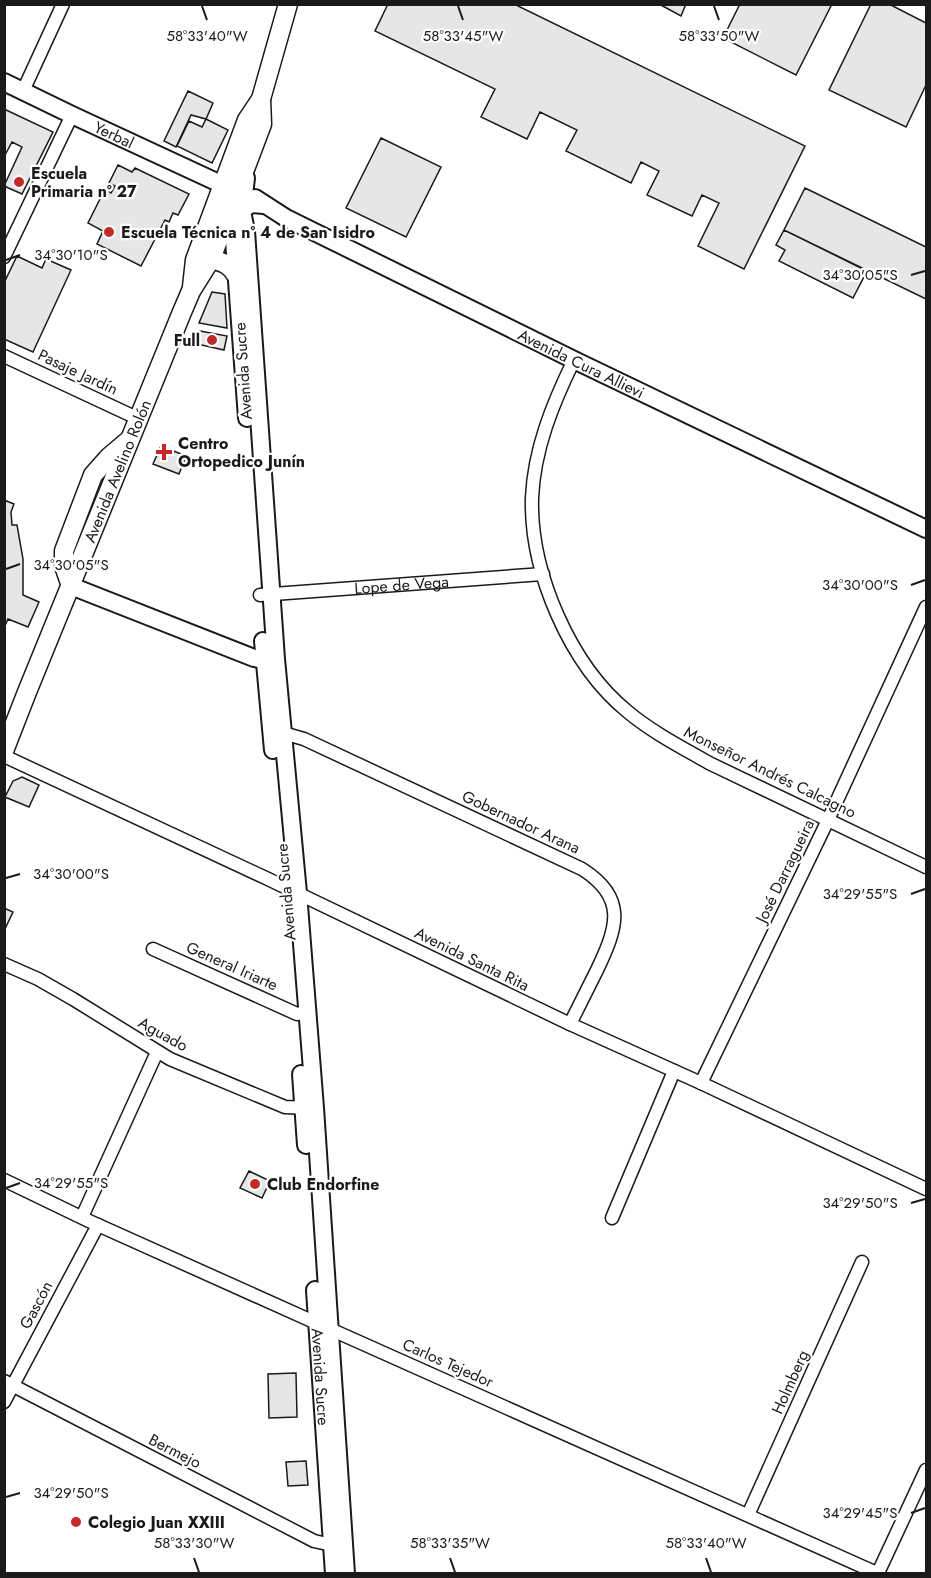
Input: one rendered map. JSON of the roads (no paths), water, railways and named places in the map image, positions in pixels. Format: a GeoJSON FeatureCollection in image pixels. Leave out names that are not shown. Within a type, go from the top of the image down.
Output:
{"type":"FeatureCollection","features":[{"type":"Feature","properties":{"kind":"main road","name":"Avenida Avelino Rolón"},"geometry":{"type":"LineString","coordinates":[[191,291],[195,260],[248,120],[261,99],[288,4]]}},
{"type":"Feature","properties":{"kind":"main road","name":"Yerbal"},"geometry":{"type":"LineString","coordinates":[[4,82],[223,185]]}},
{"type":"Feature","properties":{"kind":"main road","name":"Avenida Avelino Rolón"},"geometry":{"type":"LineString","coordinates":[[4,751],[191,291],[211,259],[262,124],[261,99]]}},
{"type":"Feature","properties":{"kind":"main road","name":"Avenida Sucre"},"geometry":{"type":"LineString","coordinates":[[247,163],[242,211],[234,240],[266,595]]}},
{"type":"Feature","properties":{"kind":"main road","name":"Avenida Cura Allievi"},"geometry":{"type":"LineString","coordinates":[[245,185],[264,205],[282,216],[574,360],[927,529]]}},
{"type":"Feature","properties":{"kind":"main road"},"geometry":{"type":"LineString","coordinates":[[242,211],[252,204],[264,205]]}},
{"type":"Feature","properties":{"kind":"main road","name":"Avenida Sucre"},"geometry":{"type":"LineString","coordinates":[[242,211],[246,231],[270,660],[292,891],[309,1108],[323,1325],[334,1574]]}},
{"type":"Feature","properties":{"kind":"main road"},"geometry":{"type":"LineString","coordinates":[[246,231],[251,222],[258,217],[274,213],[282,216]]}},
{"type":"Feature","properties":{"kind":"main road"},"geometry":{"type":"LineString","coordinates":[[211,259],[226,263],[236,275]]}},
{"type":"Feature","properties":{"kind":"main road"},"geometry":{"type":"LineString","coordinates":[[71,586],[254,658],[270,660]]}},
{"type":"Feature","properties":{"kind":"main road","name":"Avenida Sucre"},"geometry":{"type":"LineString","coordinates":[[270,660],[283,733],[292,891]]}},
{"type":"Feature","properties":{"kind":"main road","name":"Avenida Sucre"},"geometry":{"type":"LineString","coordinates":[[323,1325],[346,1574]]}},
{"type":"Feature","properties":{"kind":"street"},"geometry":{"type":"LineString","coordinates":[[23,91],[63,4]]}},
{"type":"Feature","properties":{"kind":"street"},"geometry":{"type":"LineString","coordinates":[[4,257],[72,115]]}},
{"type":"Feature","properties":{"kind":"street","name":"Pasaje Jardín"},"geometry":{"type":"LineString","coordinates":[[4,356],[139,419]]}},
{"type":"Feature","properties":{"kind":"street","name":"Monseñor Andrés Calcagno"},"geometry":{"type":"LineString","coordinates":[[574,360],[547,420],[535,471],[532,497],[535,538],[543,574],[562,623],[588,671],[627,712],[709,763],[927,867]]}},
{"type":"Feature","properties":{"kind":"street","name":"Lope de Vega"},"geometry":{"type":"LineString","coordinates":[[266,595],[543,574]]}},
{"type":"Feature","properties":{"kind":"street","name":"José Darragueira"},"geometry":{"type":"LineString","coordinates":[[701,1083],[828,820],[927,607]]}},
{"type":"Feature","properties":{"kind":"street","name":"Gobernador Arana"},"geometry":{"type":"LineString","coordinates":[[283,733],[304,739],[561,859],[582,869],[603,884],[613,904],[615,918],[612,934],[570,1024]]}},
{"type":"Feature","properties":{"kind":"street","name":"Avenida Santa Rita"},"geometry":{"type":"LineString","coordinates":[[4,756],[570,1024],[927,1189]]}},
{"type":"Feature","properties":{"kind":"street","name":"General Iriarte"},"geometry":{"type":"LineString","coordinates":[[153,949],[302,1013]]}},
{"type":"Feature","properties":{"kind":"street","name":"Aguado"},"geometry":{"type":"LineString","coordinates":[[4,964],[56,989],[170,1059],[285,1107],[309,1108]]}},
{"type":"Feature","properties":{"kind":"street"},"geometry":{"type":"LineString","coordinates":[[82,1217],[157,1052]]}},
{"type":"Feature","properties":{"kind":"street"},"geometry":{"type":"LineString","coordinates":[[612,1218],[674,1071]]}},
{"type":"Feature","properties":{"kind":"street","name":"Carlos Tejedor"},"geometry":{"type":"LineString","coordinates":[[4,1180],[98,1225],[879,1573]]}},
{"type":"Feature","properties":{"kind":"street","name":"Gascón"},"geometry":{"type":"LineString","coordinates":[[4,1402],[9,1384],[98,1225]]}},
{"type":"Feature","properties":{"kind":"street","name":"Holmberg"},"geometry":{"type":"LineString","coordinates":[[748,1515],[862,1262]]}},
{"type":"Feature","properties":{"kind":"street","name":"Bermejo"},"geometry":{"type":"LineString","coordinates":[[9,1384],[314,1541],[332,1545]]}},
{"type":"Feature","properties":{"kind":"street"},"geometry":{"type":"LineString","coordinates":[[879,1573],[927,1470]]}},
{"type":"Feature","properties":{"kind":"place","name":"Escuela Primaria n° 27"},"geometry":{"type":"Point","coordinates":[19,182]}},
{"type":"Feature","properties":{"kind":"place","name":"Escuela Técnica n° 4 de San Isidro"},"geometry":{"type":"Point","coordinates":[109,232]}},
{"type":"Feature","properties":{"kind":"place","name":"Full"},"geometry":{"type":"Point","coordinates":[212,340]}},
{"type":"Feature","properties":{"kind":"place","name":"Centro Ortopedico Junín"},"geometry":{"type":"Point","coordinates":[164,452]}},
{"type":"Feature","properties":{"kind":"place","name":"Club Endorfine"},"geometry":{"type":"Point","coordinates":[255,1184]}},
{"type":"Feature","properties":{"kind":"place","name":"Colegio Juan XXIII"},"geometry":{"type":"Point","coordinates":[76,1522]}}]}
